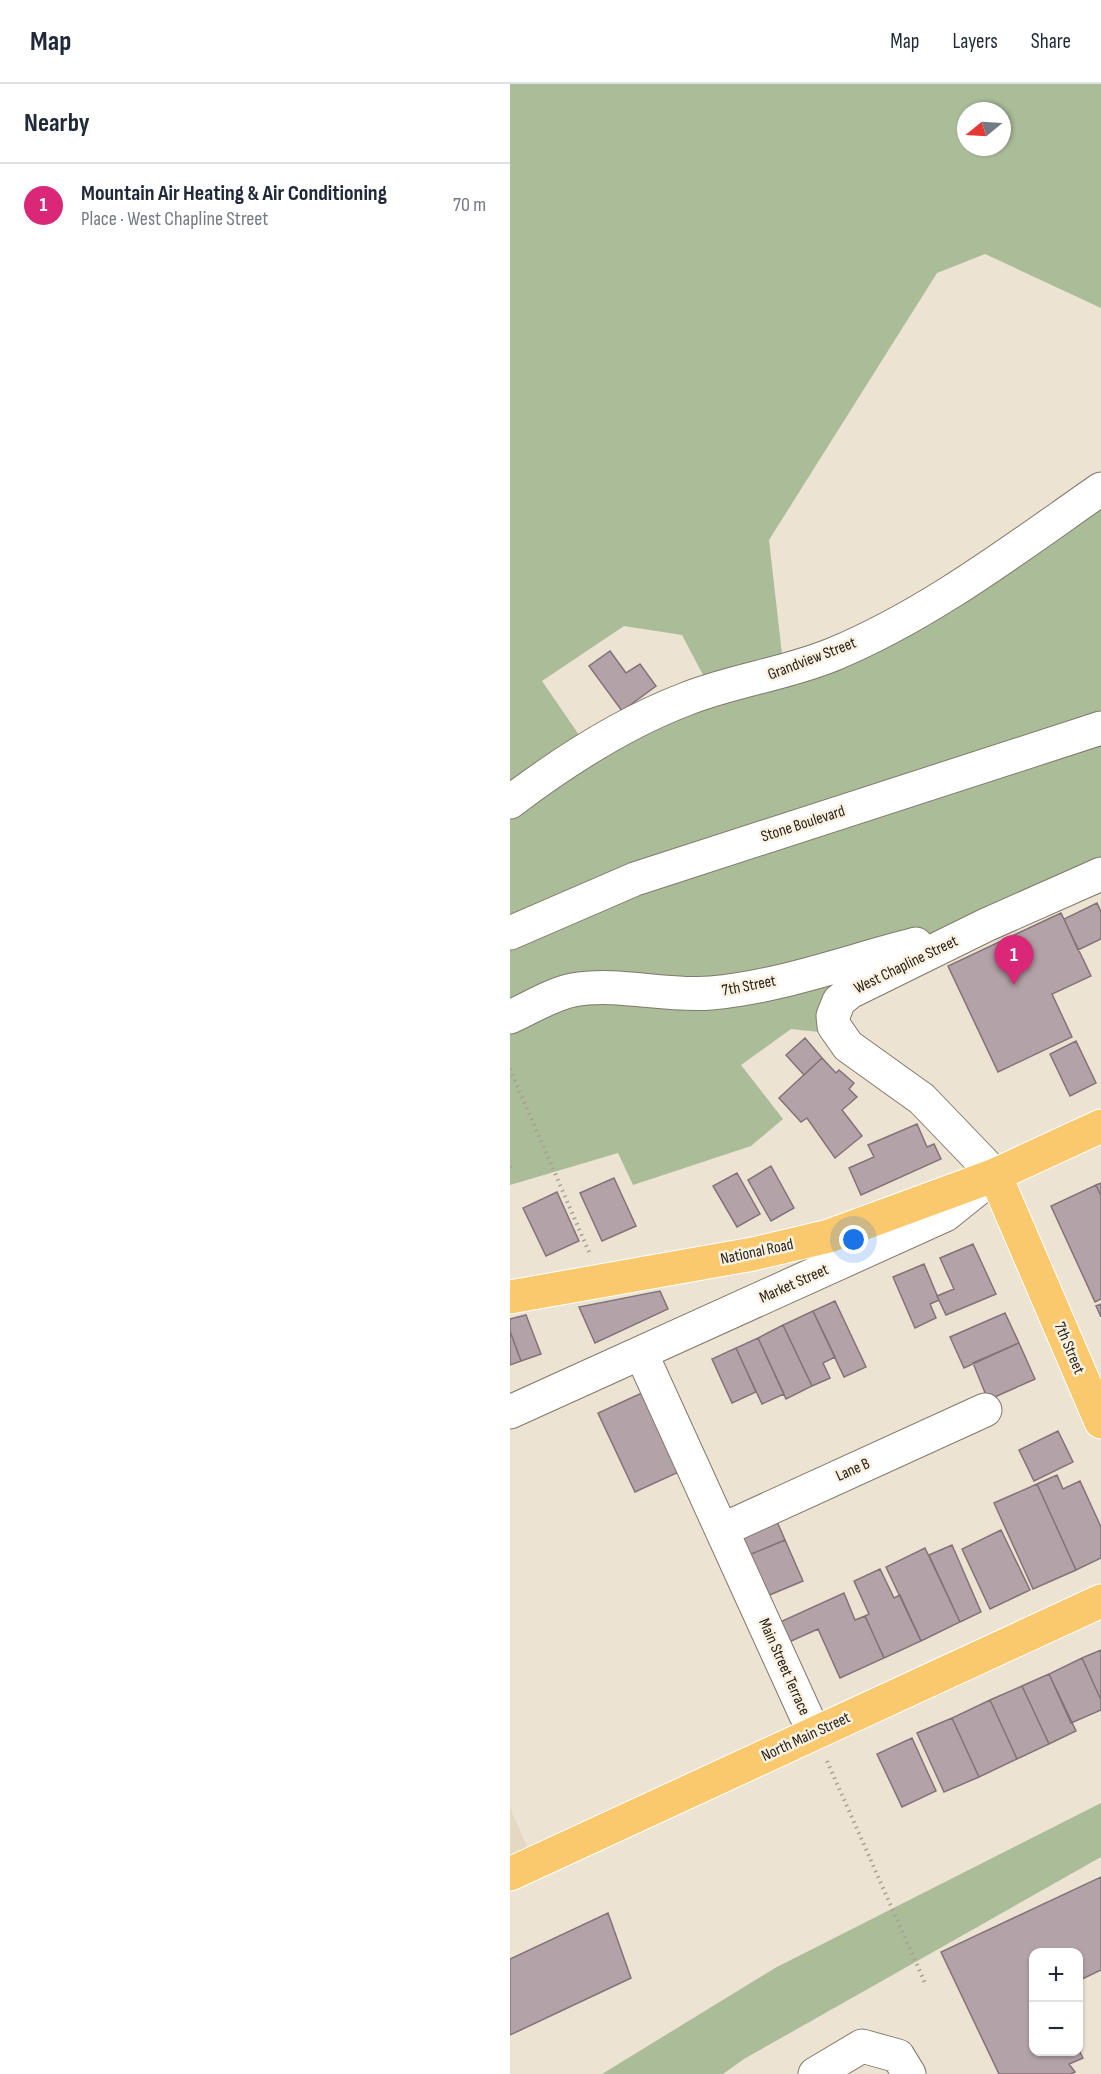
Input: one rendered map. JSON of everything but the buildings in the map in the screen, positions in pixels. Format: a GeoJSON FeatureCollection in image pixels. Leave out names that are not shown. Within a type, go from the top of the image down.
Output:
{"type":"FeatureCollection","features":[{"type":"Feature","properties":{"kind":"main road","name":"Market Street"},"geometry":{"type":"LineString","coordinates":[[995,1175],[1101,1126]]}},
{"type":"Feature","properties":{"kind":"main road","name":"National Road"},"geometry":{"type":"LineString","coordinates":[[510,1297],[753,1254],[829,1236],[995,1175]]}},
{"type":"Feature","properties":{"kind":"main road","name":"7th Street"},"geometry":{"type":"LineString","coordinates":[[995,1175],[1097,1403]]}},
{"type":"Feature","properties":{"kind":"main road","name":"North Main Street"},"geometry":{"type":"LineString","coordinates":[[510,1874],[1101,1601]]}},
{"type":"Feature","properties":{"kind":"street","name":"Grandview Street"},"geometry":{"type":"LineString","coordinates":[[510,802],[547,774],[637,721],[687,699],[784,672],[835,654],[890,626],[976,575],[1101,489]]}},
{"type":"Feature","properties":{"kind":"street","name":"Stone Boulevard"},"geometry":{"type":"LineString","coordinates":[[510,933],[635,879],[1101,728]]}},
{"type":"Feature","properties":{"kind":"street","name":"West Chapline Street"},"geometry":{"type":"LineString","coordinates":[[995,1175],[922,1099],[848,1046],[834,1026],[833,1016],[840,1000],[850,992],[986,926],[1101,874]]}},
{"type":"Feature","properties":{"kind":"street","name":"7th Street"},"geometry":{"type":"LineString","coordinates":[[510,1017],[571,990],[610,988],[663,993],[710,993],[760,986],[986,926]]}},
{"type":"Feature","properties":{"kind":"street","name":"Market Street"},"geometry":{"type":"LineString","coordinates":[[510,1412],[945,1215],[995,1175]]}},
{"type":"Feature","properties":{"kind":"street","name":"Main Street Terrace"},"geometry":{"type":"LineString","coordinates":[[641,1353],[814,1733]]}},
{"type":"Feature","properties":{"kind":"street","name":"Lane B"},"geometry":{"type":"LineString","coordinates":[[722,1530],[985,1410]]}},
{"type":"Feature","properties":{"kind":"street"},"geometry":{"type":"LineString","coordinates":[[815,2074],[862,2046],[898,2056],[909,2074]]}},
{"type":"Feature","properties":{"kind":"path"},"geometry":{"type":"LineString","coordinates":[[510,1069],[602,1282]]}},
{"type":"Feature","properties":{"kind":"path","name":"Main Street Terrace"},"geometry":{"type":"LineString","coordinates":[[814,1733],[889,1896],[925,1983]]}},
{"type":"Feature","properties":{"kind":"shaded area"},"geometry":{"type":"Polygon","coordinates":[[[510,1808],[534,1863],[510,1874],[510,1808]]]}},
{"type":"Feature","properties":{"kind":"green space"},"geometry":{"type":"Polygon","coordinates":[[[510,84],[1101,84],[1101,308],[985,254],[937,273],[769,540],[784,672],[1101,489],[1101,874],[850,992],[838,1034],[791,1029],[741,1065],[783,1119],[751,1146],[633,1185],[618,1153],[510,1185],[510,84]],[[624,626],[542,681],[588,748],[711,690],[682,635],[624,626]]]}},
{"type":"Feature","properties":{"kind":"green space"},"geometry":{"type":"Polygon","coordinates":[[[1101,1803],[1101,1857],[744,2059],[723,2074],[602,2074],[775,1968],[1101,1803]]]}},
{"type":"Feature","properties":{"kind":"place","name":"Mountain Air Heating & Air Conditioning"},"geometry":{"type":"Point","coordinates":[1014,985]}}]}
